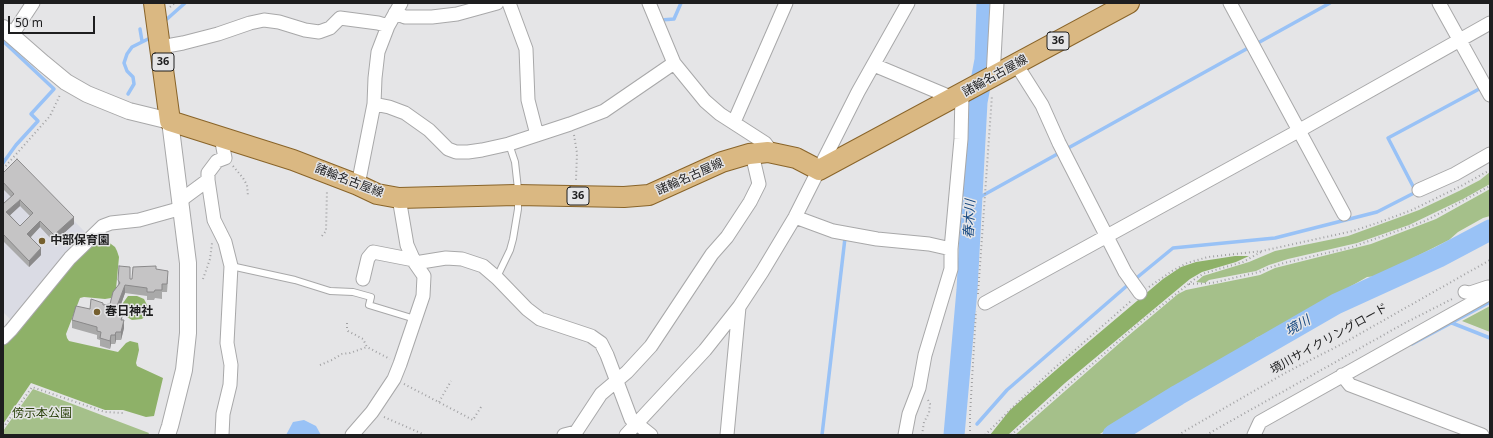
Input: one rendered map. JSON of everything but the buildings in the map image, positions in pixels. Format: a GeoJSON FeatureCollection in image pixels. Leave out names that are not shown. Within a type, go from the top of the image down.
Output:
{"type":"FeatureCollection","features":[{"type":"Feature","properties":{"kind":"main road","name":"36"},"geometry":{"type":"LineString","coordinates":[[154,3],[170,121]]}},
{"type":"Feature","properties":{"kind":"main road","name":"諸輪名古屋線"},"geometry":{"type":"LineString","coordinates":[[170,121],[293,160],[358,185],[376,194],[399,198],[518,196],[624,197],[649,195],[722,162],[760,153],[796,158],[819,170],[1129,3]]}},
{"type":"Feature","properties":{"kind":"street"},"geometry":{"type":"LineString","coordinates":[[32,3],[8,31],[42,63],[66,82],[87,94],[116,107],[170,121],[188,263],[188,332],[184,370],[170,426],[166,435]]}},
{"type":"Feature","properties":{"kind":"street"},"geometry":{"type":"LineString","coordinates":[[358,185],[374,104],[378,52],[388,26],[398,8],[405,18],[432,17],[458,14],[497,3]]}},
{"type":"Feature","properties":{"kind":"street"},"geometry":{"type":"LineString","coordinates":[[509,3],[526,49],[528,100],[537,135]]}},
{"type":"Feature","properties":{"kind":"street"},"geometry":{"type":"LineString","coordinates":[[564,435],[576,432],[601,394],[627,372],[651,346],[712,254],[727,237],[750,202],[759,184],[760,153],[768,147],[765,142],[720,114],[705,101],[674,63],[649,3]]}},
{"type":"Feature","properties":{"kind":"street"},"geometry":{"type":"LineString","coordinates":[[734,122],[786,3]]}},
{"type":"Feature","properties":{"kind":"street"},"geometry":{"type":"LineString","coordinates":[[626,435],[705,350],[739,307],[762,272],[795,217],[858,92],[908,3]]}},
{"type":"Feature","properties":{"kind":"street"},"geometry":{"type":"LineString","coordinates":[[991,78],[998,3]]}},
{"type":"Feature","properties":{"kind":"street"},"geometry":{"type":"LineString","coordinates":[[1230,3],[1300,130],[1344,214]]}},
{"type":"Feature","properties":{"kind":"street"},"geometry":{"type":"LineString","coordinates":[[1439,3],[1490,95]]}},
{"type":"Feature","properties":{"kind":"street"},"geometry":{"type":"LineString","coordinates":[[161,47],[211,36],[264,20],[319,32],[330,28],[340,18],[388,26]]}},
{"type":"Feature","properties":{"kind":"street"},"geometry":{"type":"LineString","coordinates":[[980,301],[1107,236],[1490,23]]}},
{"type":"Feature","properties":{"kind":"street"},"geometry":{"type":"LineString","coordinates":[[374,104],[389,107],[405,113],[429,130],[444,147],[456,152],[468,152],[509,144],[604,111],[674,63]]}},
{"type":"Feature","properties":{"kind":"street"},"geometry":{"type":"LineString","coordinates":[[1016,64],[1042,105],[1059,143],[1125,272],[1140,293]]}},
{"type":"Feature","properties":{"kind":"street"},"geometry":{"type":"LineString","coordinates":[[874,65],[948,96],[960,95],[960,153],[950,269],[925,355],[920,388],[909,414],[905,435]]}},
{"type":"Feature","properties":{"kind":"street"},"geometry":{"type":"LineString","coordinates":[[220,138],[225,158],[217,161],[208,173],[208,180],[214,220],[224,242],[231,266],[227,343],[231,365],[230,385],[223,414],[222,435]]}},
{"type":"Feature","properties":{"kind":"street"},"geometry":{"type":"LineString","coordinates":[[1419,190],[1455,174],[1490,154]]}},
{"type":"Feature","properties":{"kind":"street"},"geometry":{"type":"LineString","coordinates":[[3,338],[70,258],[103,226],[111,223],[139,220],[181,204],[208,180]]}},
{"type":"Feature","properties":{"kind":"street"},"geometry":{"type":"LineString","coordinates":[[352,435],[372,412],[394,379],[423,296],[424,276],[414,262],[407,245],[399,198]]}},
{"type":"Feature","properties":{"kind":"street"},"geometry":{"type":"LineString","coordinates":[[795,217],[833,231],[877,239],[929,244],[951,249]]}},
{"type":"Feature","properties":{"kind":"street"},"geometry":{"type":"LineString","coordinates":[[363,279],[368,258],[373,252],[414,262],[446,258],[462,259],[483,266],[527,309],[540,319],[591,336],[601,343],[631,419],[637,422],[651,435]]}},
{"type":"Feature","properties":{"kind":"street"},"geometry":{"type":"LineString","coordinates":[[1465,292],[1470,293],[1490,286]]}},
{"type":"Feature","properties":{"kind":"street"},"geometry":{"type":"LineString","coordinates":[[1254,435],[1260,422],[1490,293]]}},
{"type":"Feature","properties":{"kind":"street"},"geometry":{"type":"LineString","coordinates":[[727,435],[739,307]]}},
{"type":"Feature","properties":{"kind":"street"},"geometry":{"type":"LineString","coordinates":[[1342,375],[1350,386],[1482,435]]}},
{"type":"Feature","properties":{"kind":"lane"},"geometry":{"type":"LineString","coordinates":[[496,278],[510,250],[513,240],[518,196],[515,162],[509,144]]}},
{"type":"Feature","properties":{"kind":"lane"},"geometry":{"type":"LineString","coordinates":[[231,266],[295,280],[330,291],[353,292],[371,297],[369,305],[415,319]]}},
{"type":"Feature","properties":{"kind":"path"},"geometry":{"type":"LineString","coordinates":[[970,435],[970,415],[980,301],[989,121],[993,85],[991,78]]}},
{"type":"Feature","properties":{"kind":"path"},"geometry":{"type":"LineString","coordinates":[[3,169],[50,116],[66,82]]}},
{"type":"Feature","properties":{"kind":"path"},"geometry":{"type":"LineString","coordinates":[[570,124],[577,153],[575,196]]}},
{"type":"Feature","properties":{"kind":"path"},"geometry":{"type":"LineString","coordinates":[[225,158],[244,178],[248,196]]}},
{"type":"Feature","properties":{"kind":"path"},"geometry":{"type":"LineString","coordinates":[[985,435],[1045,376],[1140,293],[1172,271],[1188,263],[1208,257],[1262,251],[1353,231],[1380,222],[1433,200],[1490,170]]}},
{"type":"Feature","properties":{"kind":"path"},"geometry":{"type":"LineString","coordinates":[[322,236],[326,231],[328,173]]}},
{"type":"Feature","properties":{"kind":"path"},"geometry":{"type":"LineString","coordinates":[[1189,284],[1212,283],[1259,272],[1284,263],[1352,247],[1425,221],[1490,186]]}},
{"type":"Feature","properties":{"kind":"path"},"geometry":{"type":"LineString","coordinates":[[202,280],[210,259],[213,235],[217,226]]}},
{"type":"Feature","properties":{"kind":"path"},"geometry":{"type":"LineString","coordinates":[[1011,435],[1138,325],[1196,278],[1205,273],[1243,262],[1262,251]]}},
{"type":"Feature","properties":{"kind":"path","name":"境川サイクリングロード"},"geometry":{"type":"LineString","coordinates":[[1178,435],[1285,373],[1490,260]]}},
{"type":"Feature","properties":{"kind":"path"},"geometry":{"type":"LineString","coordinates":[[1206,435],[1403,324],[1465,292]]}},
{"type":"Feature","properties":{"kind":"path"},"geometry":{"type":"LineString","coordinates":[[347,323],[348,331],[363,339],[367,347],[400,364]]}},
{"type":"Feature","properties":{"kind":"path"},"geometry":{"type":"LineString","coordinates":[[320,365],[342,354],[367,347]]}},
{"type":"Feature","properties":{"kind":"path"},"geometry":{"type":"LineString","coordinates":[[394,379],[473,420],[481,407]]}},
{"type":"Feature","properties":{"kind":"path"},"geometry":{"type":"LineString","coordinates":[[439,402],[451,381]]}},
{"type":"Feature","properties":{"kind":"path"},"geometry":{"type":"LineString","coordinates":[[3,428],[32,387],[105,412],[123,413]]}},
{"type":"Feature","properties":{"kind":"path"},"geometry":{"type":"LineString","coordinates":[[920,388],[930,404],[929,413],[924,422],[922,435]]}},
{"type":"Feature","properties":{"kind":"path"},"geometry":{"type":"LineString","coordinates":[[372,412],[425,435]]}},
{"type":"Feature","properties":{"kind":"shaded area","name":"中部保育園"},"geometry":{"type":"Polygon","coordinates":[[[16,162],[88,235],[13,322],[3,312],[3,174],[16,162]]]}},
{"type":"Feature","properties":{"kind":"green space"},"geometry":{"type":"Polygon","coordinates":[[[1490,172],[1490,184],[1409,225],[1357,243],[1288,259],[1256,271],[1209,280],[1205,283],[1196,282],[1203,276],[1249,262],[1275,251],[1348,236],[1403,216],[1459,191],[1480,180],[1490,172]]]}},
{"type":"Feature","properties":{"kind":"green space"},"geometry":{"type":"Polygon","coordinates":[[[1490,189],[1490,216],[1483,218],[1458,232],[1449,240],[1378,276],[1367,277],[1278,328],[1256,338],[1247,348],[1231,359],[1187,382],[1098,435],[1015,435],[1178,294],[1186,290],[1260,275],[1275,268],[1371,244],[1436,219],[1490,189]]]}},
{"type":"Feature","properties":{"kind":"green space"},"geometry":{"type":"Polygon","coordinates":[[[99,235],[115,247],[119,257],[116,289],[111,298],[80,298],[66,334],[67,338],[69,341],[118,352],[126,343],[130,341],[138,343],[139,350],[136,363],[137,366],[163,378],[154,416],[146,417],[123,410],[105,410],[31,383],[3,424],[3,344],[69,265],[99,235]]]}},
{"type":"Feature","properties":{"kind":"green space"},"geometry":{"type":"Polygon","coordinates":[[[1235,256],[1249,256],[1236,262],[1202,272],[1190,279],[1065,383],[1008,435],[990,435],[1010,410],[1163,279],[1181,267],[1196,262],[1235,256]]]}},
{"type":"Feature","properties":{"kind":"green space"},"geometry":{"type":"Polygon","coordinates":[[[128,296],[137,296],[144,299],[148,307],[147,314],[142,319],[132,320],[123,312],[123,303],[128,296]]]}},
{"type":"Feature","properties":{"kind":"green space"},"geometry":{"type":"Polygon","coordinates":[[[1490,306],[1490,332],[1462,321],[1490,306]]]}},
{"type":"Feature","properties":{"kind":"green space","name":"傍示本公園"},"geometry":{"type":"Polygon","coordinates":[[[33,389],[149,433],[148,435],[3,435],[3,431],[33,389]]]}},
{"type":"Feature","properties":{"kind":"water"},"geometry":{"type":"Polygon","coordinates":[[[304,420],[316,426],[321,435],[286,435],[293,422],[304,420]]]}},
{"type":"Feature","properties":{"kind":"waterway"},"geometry":{"type":"LineString","coordinates":[[167,19],[185,3]]}},
{"type":"Feature","properties":{"kind":"waterway"},"geometry":{"type":"LineString","coordinates":[[660,18],[661,20],[674,19],[681,3]]}},
{"type":"Feature","properties":{"kind":"waterway","name":"春木川"},"geometry":{"type":"LineString","coordinates":[[954,435],[967,290],[977,102],[985,60],[987,3]]}},
{"type":"Feature","properties":{"kind":"waterway"},"geometry":{"type":"LineString","coordinates":[[1256,44],[1330,3]]}},
{"type":"Feature","properties":{"kind":"waterway"},"geometry":{"type":"LineString","coordinates":[[140,29],[142,41]]}},
{"type":"Feature","properties":{"kind":"waterway"},"geometry":{"type":"LineString","coordinates":[[128,94],[134,84],[133,77],[127,71],[124,63],[127,54],[132,47],[150,38]]}},
{"type":"Feature","properties":{"kind":"waterway"},"geometry":{"type":"LineString","coordinates":[[3,41],[54,89],[31,114],[38,121],[16,145],[3,163]]}},
{"type":"Feature","properties":{"kind":"waterway"},"geometry":{"type":"LineString","coordinates":[[971,202],[1250,47]]}},
{"type":"Feature","properties":{"kind":"waterway"},"geometry":{"type":"LineString","coordinates":[[1134,280],[1173,248],[1275,238],[1377,212],[1416,192],[1388,138],[1481,88],[1490,81]]}},
{"type":"Feature","properties":{"kind":"waterway","name":"境川"},"geometry":{"type":"LineString","coordinates":[[1113,435],[1178,395],[1336,304],[1439,257],[1490,230]]}},
{"type":"Feature","properties":{"kind":"waterway"},"geometry":{"type":"LineString","coordinates":[[822,435],[845,238]]}},
{"type":"Feature","properties":{"kind":"waterway"},"geometry":{"type":"LineString","coordinates":[[977,424],[1007,390],[1129,284]]}},
{"type":"Feature","properties":{"kind":"waterway"},"geometry":{"type":"LineString","coordinates":[[1412,344],[1490,302]]}},
{"type":"Feature","properties":{"kind":"waterway"},"geometry":{"type":"LineString","coordinates":[[1452,323],[1490,338]]}},
{"type":"Feature","properties":{"kind":"place","name":"中部保育園"},"geometry":{"type":"Point","coordinates":[42,241]}},
{"type":"Feature","properties":{"kind":"place","name":"春日神社"},"geometry":{"type":"Point","coordinates":[97,312]}}]}
